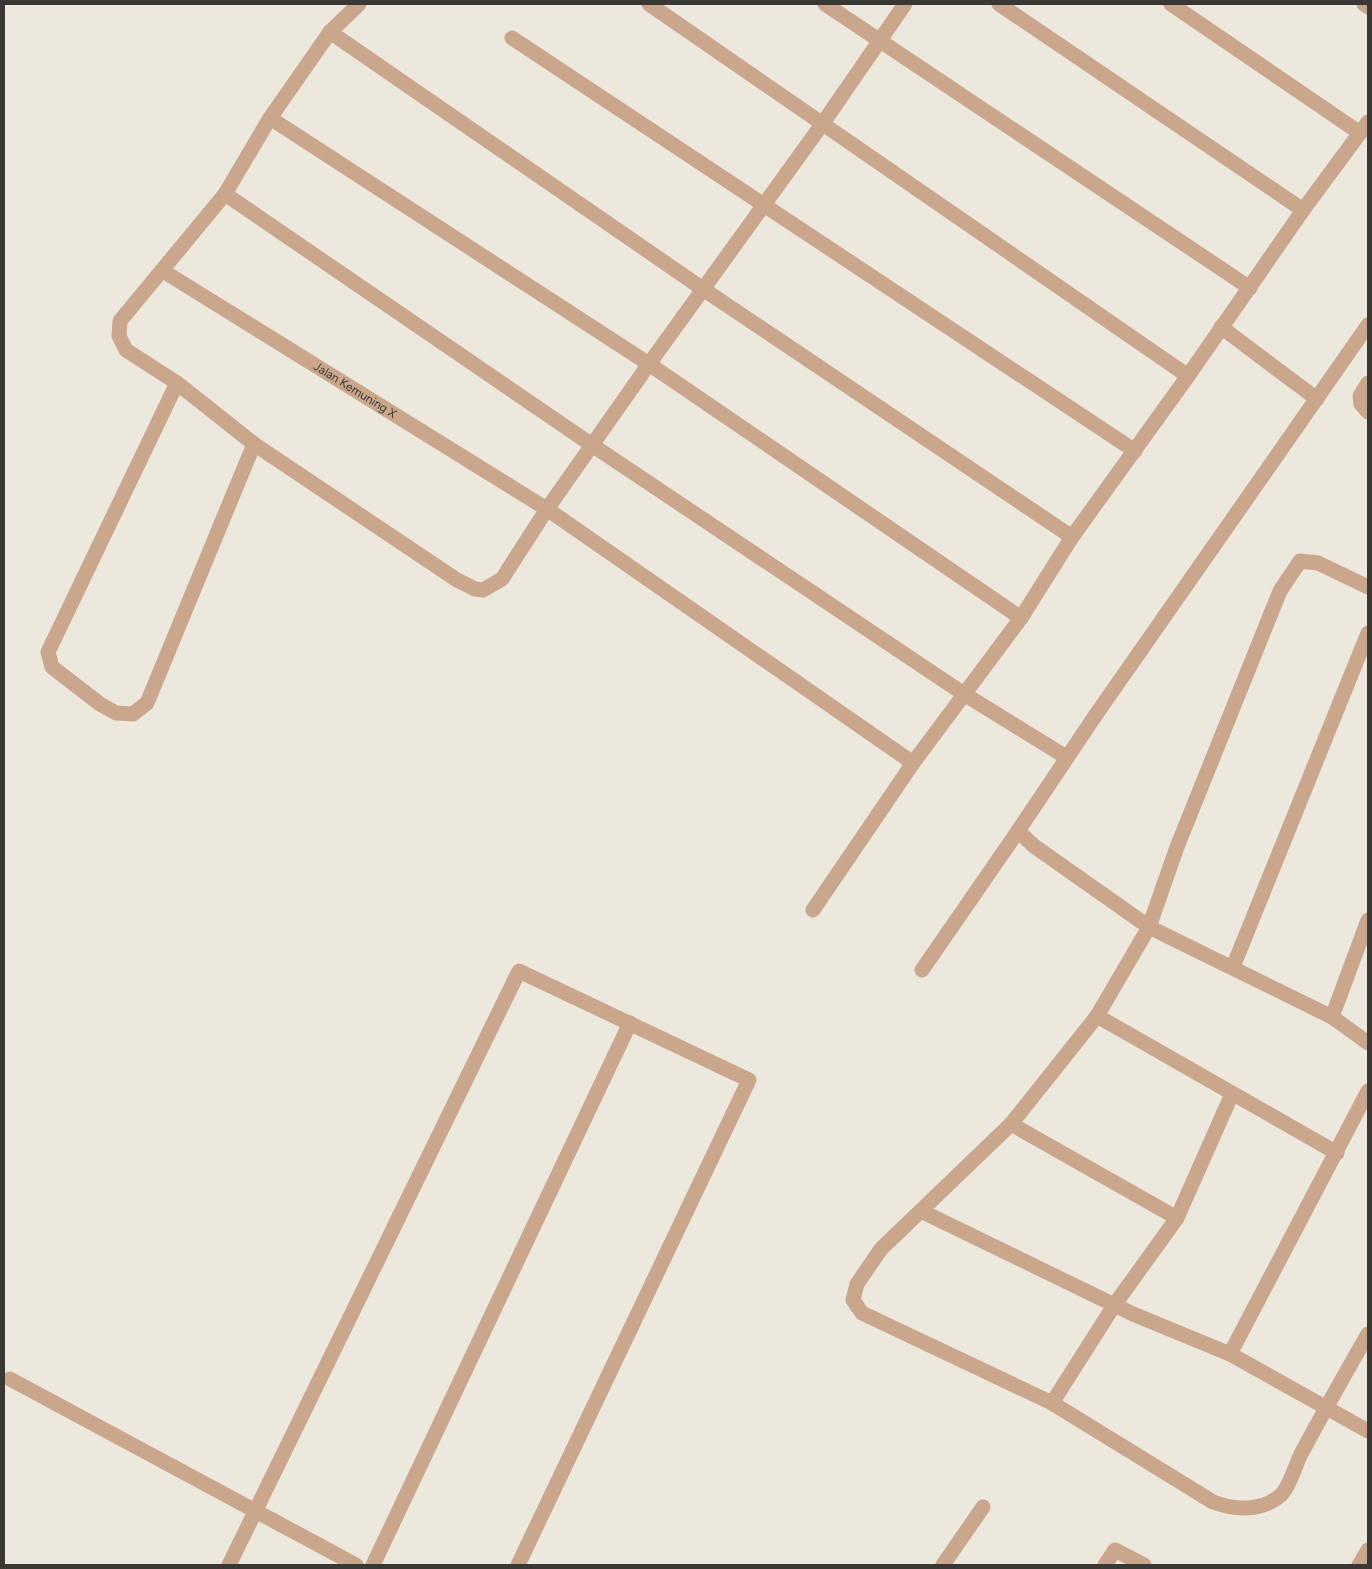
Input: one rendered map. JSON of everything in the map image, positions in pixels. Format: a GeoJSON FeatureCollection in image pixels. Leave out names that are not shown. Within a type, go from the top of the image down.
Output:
{"type":"FeatureCollection","features":[{"type":"Feature","properties":{"kind":"street"},"geometry":{"type":"LineString","coordinates":[[359,4],[330,32],[270,118],[224,194],[163,271],[120,321],[119,336],[126,350],[178,383],[254,444],[457,580],[475,589],[483,590],[502,579],[547,509],[648,364],[824,123],[905,4]]}},
{"type":"Feature","properties":{"kind":"street"},"geometry":{"type":"LineString","coordinates":[[649,4],[1188,376]]}},
{"type":"Feature","properties":{"kind":"street"},"geometry":{"type":"LineString","coordinates":[[824,4],[882,40],[1250,288]]}},
{"type":"Feature","properties":{"kind":"street"},"geometry":{"type":"LineString","coordinates":[[999,4],[1303,210]]}},
{"type":"Feature","properties":{"kind":"street"},"geometry":{"type":"LineString","coordinates":[[813,910],[913,763],[1021,618],[1072,537],[1188,376],[1303,210],[1364,128],[1171,4]]}},
{"type":"Feature","properties":{"kind":"street"},"geometry":{"type":"LineString","coordinates":[[1364,4],[1368,7]]}},
{"type":"Feature","properties":{"kind":"street"},"geometry":{"type":"LineString","coordinates":[[330,32],[703,289],[1072,537]]}},
{"type":"Feature","properties":{"kind":"street"},"geometry":{"type":"LineString","coordinates":[[512,38],[1135,451]]}},
{"type":"Feature","properties":{"kind":"street"},"geometry":{"type":"LineString","coordinates":[[270,118],[648,364],[1021,618]]}},
{"type":"Feature","properties":{"kind":"street"},"geometry":{"type":"LineString","coordinates":[[224,194],[592,445],[964,694],[1066,757]]}},
{"type":"Feature","properties":{"kind":"street","name":"Jalan Kemuning X"},"geometry":{"type":"LineString","coordinates":[[163,271],[547,509],[913,763]]}},
{"type":"Feature","properties":{"kind":"street"},"geometry":{"type":"LineString","coordinates":[[922,970],[1018,831],[1066,757],[1368,324]]}},
{"type":"Feature","properties":{"kind":"street"},"geometry":{"type":"LineString","coordinates":[[1221,327],[1317,398]]}},
{"type":"Feature","properties":{"kind":"street"},"geometry":{"type":"LineString","coordinates":[[178,383],[48,652],[52,667],[100,704],[116,713],[133,714],[147,703],[254,444]]}},
{"type":"Feature","properties":{"kind":"street"},"geometry":{"type":"LineString","coordinates":[[1368,383],[1360,396],[1361,404],[1368,412]]}},
{"type":"Feature","properties":{"kind":"street"},"geometry":{"type":"LineString","coordinates":[[1368,587],[1318,563],[1300,560],[1280,590],[1177,847],[1148,927],[1097,1016],[1011,1124],[881,1249],[857,1284],[853,1300],[862,1313],[1052,1403],[1213,1502],[1227,1507],[1248,1508],[1269,1503],[1282,1493],[1325,1409],[1368,1334]]}},
{"type":"Feature","properties":{"kind":"street"},"geometry":{"type":"LineString","coordinates":[[1233,967],[1368,633]]}},
{"type":"Feature","properties":{"kind":"street"},"geometry":{"type":"LineString","coordinates":[[1018,831],[1034,846],[1148,927],[1332,1017],[1368,1043]]}},
{"type":"Feature","properties":{"kind":"street"},"geometry":{"type":"LineString","coordinates":[[1332,1017],[1368,920]]}},
{"type":"Feature","properties":{"kind":"street"},"geometry":{"type":"LineString","coordinates":[[228,1565],[519,971],[749,1080],[518,1565]]}},
{"type":"Feature","properties":{"kind":"street"},"geometry":{"type":"LineString","coordinates":[[1097,1016],[1337,1153]]}},
{"type":"Feature","properties":{"kind":"street"},"geometry":{"type":"LineString","coordinates":[[374,1565],[630,1023]]}},
{"type":"Feature","properties":{"kind":"street"},"geometry":{"type":"LineString","coordinates":[[1230,1354],[1368,1091]]}},
{"type":"Feature","properties":{"kind":"street"},"geometry":{"type":"LineString","coordinates":[[1052,1403],[1114,1304],[1177,1218],[1232,1094]]}},
{"type":"Feature","properties":{"kind":"street"},"geometry":{"type":"LineString","coordinates":[[1011,1124],[1177,1218]]}},
{"type":"Feature","properties":{"kind":"street"},"geometry":{"type":"LineString","coordinates":[[921,1211],[1114,1304],[1230,1354],[1325,1409],[1368,1431]]}},
{"type":"Feature","properties":{"kind":"street"},"geometry":{"type":"LineString","coordinates":[[10,1379],[356,1565]]}},
{"type":"Feature","properties":{"kind":"street"},"geometry":{"type":"LineString","coordinates":[[943,1565],[983,1507]]}},
{"type":"Feature","properties":{"kind":"street"},"geometry":{"type":"LineString","coordinates":[[1106,1565],[1115,1550],[1144,1565]]}},
{"type":"Feature","properties":{"kind":"street"},"geometry":{"type":"LineString","coordinates":[[1359,1565],[1368,1550]]}}]}
